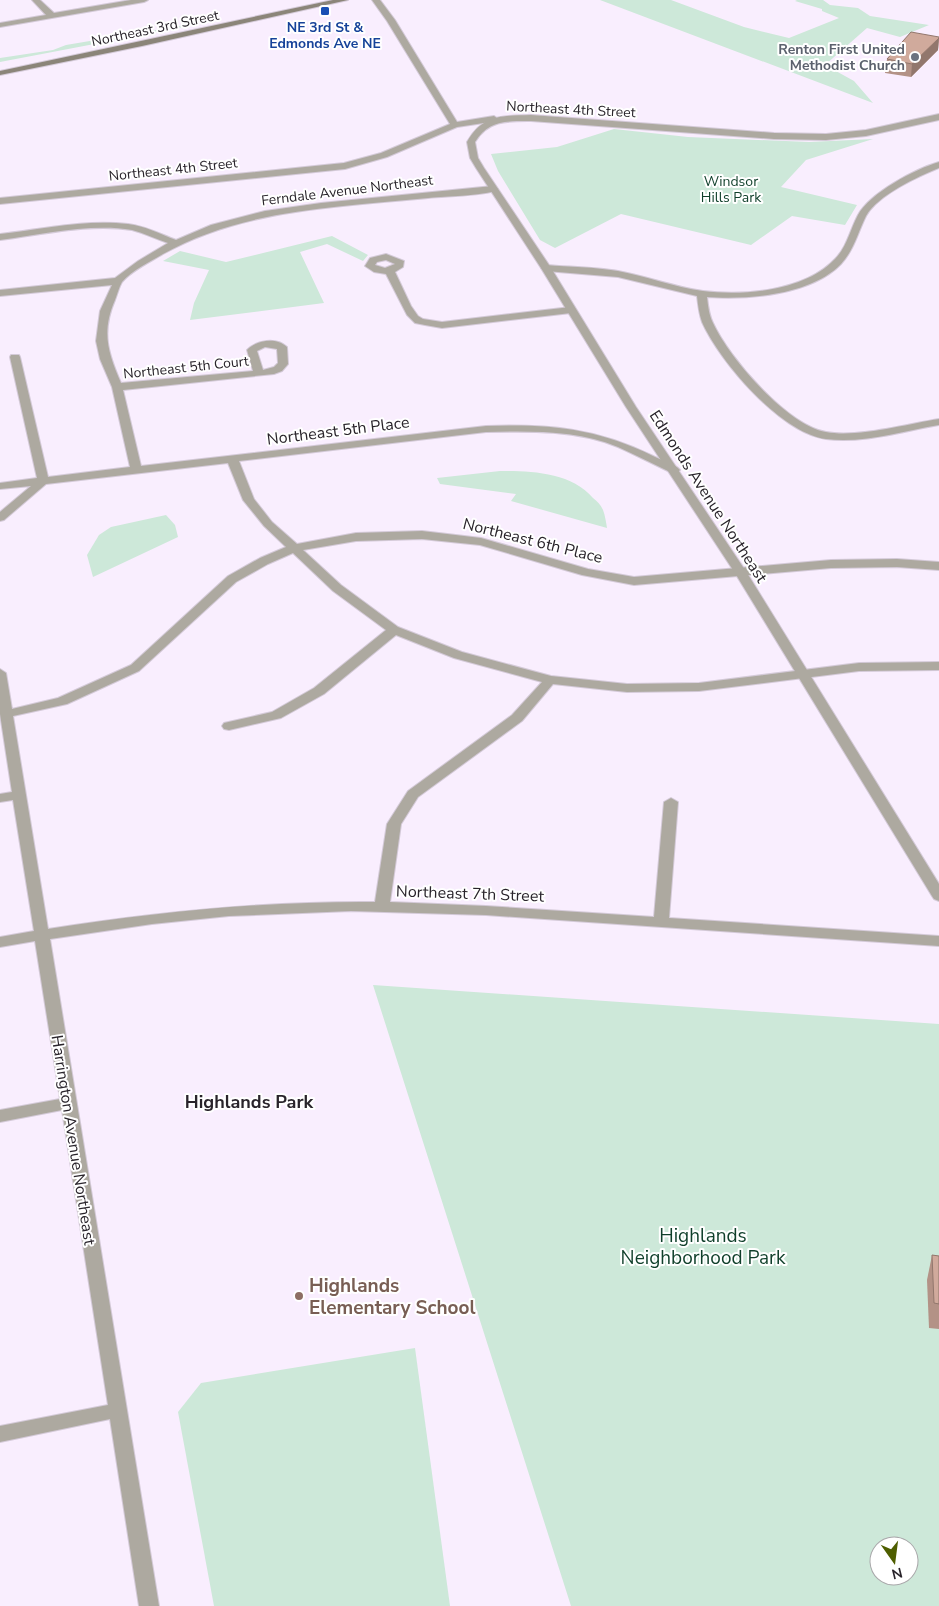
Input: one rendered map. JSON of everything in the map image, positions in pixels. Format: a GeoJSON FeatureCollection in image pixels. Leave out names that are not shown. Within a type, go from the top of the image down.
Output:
{"type":"FeatureCollection","features":[{"type":"Feature","properties":{"kind":"main road","name":"Northeast 3rd Street"},"geometry":{"type":"LineString","coordinates":[[0,73],[344,0]]}},
{"type":"Feature","properties":{"kind":"street"},"geometry":{"type":"LineString","coordinates":[[36,0],[52,16]]}},
{"type":"Feature","properties":{"kind":"street"},"geometry":{"type":"LineString","coordinates":[[0,25],[144,0]]}},
{"type":"Feature","properties":{"kind":"street"},"geometry":{"type":"LineString","coordinates":[[376,0],[391,20],[455,125]]}},
{"type":"Feature","properties":{"kind":"street","name":"Northeast 4th Street"},"geometry":{"type":"LineString","coordinates":[[0,201],[345,166],[384,155],[455,125],[494,119],[531,118],[774,136],[826,137],[866,133],[939,117]]}},
{"type":"Feature","properties":{"kind":"street","name":"Edmonds Avenue Northeast"},"geometry":{"type":"LineString","coordinates":[[494,119],[480,129],[471,142],[474,158],[741,574],[939,896]]}},
{"type":"Feature","properties":{"kind":"street"},"geometry":{"type":"LineString","coordinates":[[546,268],[615,273],[702,294],[746,294],[780,289],[816,278],[830,270],[846,254],[864,212],[894,188],[922,172],[939,165]]}},
{"type":"Feature","properties":{"kind":"street","name":"Ferndale Avenue Northeast"},"geometry":{"type":"LineString","coordinates":[[136,470],[117,387],[105,359],[101,341],[105,312],[118,281],[141,263],[176,243],[214,227],[265,214],[321,206],[493,188]]}},
{"type":"Feature","properties":{"kind":"street"},"geometry":{"type":"LineString","coordinates":[[0,237],[100,227],[128,228],[176,243]]}},
{"type":"Feature","properties":{"kind":"street"},"geometry":{"type":"LineString","coordinates":[[390,271],[411,315],[418,320],[428,323],[442,325],[571,310]]}},
{"type":"Feature","properties":{"kind":"street"},"geometry":{"type":"LineString","coordinates":[[0,294],[118,281]]}},
{"type":"Feature","properties":{"kind":"street"},"geometry":{"type":"LineString","coordinates":[[702,294],[704,311],[709,326],[732,362],[752,386],[799,427],[824,436],[842,436],[939,422]]}},
{"type":"Feature","properties":{"kind":"street"},"geometry":{"type":"LineString","coordinates":[[0,518],[43,481],[15,357]]}},
{"type":"Feature","properties":{"kind":"street","name":"Northeast 5th Court"},"geometry":{"type":"LineString","coordinates":[[117,387],[259,374]]}},
{"type":"Feature","properties":{"kind":"street","name":"Northeast 5th Place"},"geometry":{"type":"LineString","coordinates":[[0,486],[486,429],[526,427],[585,434],[620,445],[674,470]]}},
{"type":"Feature","properties":{"kind":"street"},"geometry":{"type":"LineString","coordinates":[[232,459],[249,500],[268,524],[337,588],[394,630],[458,654],[550,680],[627,688],[699,688],[859,667],[939,666]]}},
{"type":"Feature","properties":{"kind":"street","name":"Northeast 6th Place"},"geometry":{"type":"LineString","coordinates":[[7,714],[62,701],[135,668],[232,579],[264,561],[295,548],[356,537],[422,535],[482,542],[586,572],[634,581],[741,574],[831,564],[897,563],[939,566]]}},
{"type":"Feature","properties":{"kind":"street"},"geometry":{"type":"LineString","coordinates":[[229,726],[276,715],[319,692],[394,630]]}},
{"type":"Feature","properties":{"kind":"street","name":"Harrington Avenue Northeast"},"geometry":{"type":"LineString","coordinates":[[0,673],[149,1606]]}},
{"type":"Feature","properties":{"kind":"street"},"geometry":{"type":"LineString","coordinates":[[382,907],[394,824],[413,794],[517,718],[550,680]]}},
{"type":"Feature","properties":{"kind":"street"},"geometry":{"type":"LineString","coordinates":[[0,798],[19,795]]}},
{"type":"Feature","properties":{"kind":"street"},"geometry":{"type":"LineString","coordinates":[[661,923],[671,802]]}},
{"type":"Feature","properties":{"kind":"street","name":"Northeast 7th Street"},"geometry":{"type":"LineString","coordinates":[[0,942],[154,918],[233,910],[304,906],[519,911],[802,934],[939,941]]}},
{"type":"Feature","properties":{"kind":"street"},"geometry":{"type":"LineString","coordinates":[[0,1116],[68,1103]]}},
{"type":"Feature","properties":{"kind":"street"},"geometry":{"type":"LineString","coordinates":[[0,1434],[118,1410]]}},
{"type":"Feature","properties":{"kind":"green space"},"geometry":{"type":"Polygon","coordinates":[[[600,0],[671,0],[744,27],[789,38],[839,18],[822,11],[822,9],[795,1],[797,0],[823,0],[830,5],[858,8],[870,16],[929,25],[900,37],[867,28],[825,65],[854,81],[873,103],[600,0]]]}},
{"type":"Feature","properties":{"kind":"green space"},"geometry":{"type":"Polygon","coordinates":[[[194,25],[0,62],[0,58],[194,25]]]}},
{"type":"Feature","properties":{"kind":"green space","name":"Windsor Hills Park"},"geometry":{"type":"Polygon","coordinates":[[[614,129],[688,137],[809,142],[873,139],[806,160],[781,187],[857,205],[845,225],[792,216],[751,245],[621,214],[555,248],[540,240],[498,171],[491,154],[557,147],[614,129]]]}},
{"type":"Feature","properties":{"kind":"green space"},"geometry":{"type":"Polygon","coordinates":[[[332,236],[368,255],[363,261],[327,244],[300,252],[324,303],[190,320],[194,303],[209,270],[163,261],[180,251],[226,262],[332,236]]]}},
{"type":"Feature","properties":{"kind":"green space"},"geometry":{"type":"Polygon","coordinates":[[[500,471],[550,475],[574,483],[584,489],[600,505],[604,512],[607,528],[511,501],[516,494],[440,484],[437,478],[500,471]]]}},
{"type":"Feature","properties":{"kind":"green space"},"geometry":{"type":"Polygon","coordinates":[[[166,515],[175,525],[178,537],[93,577],[87,555],[99,535],[111,527],[166,515]]]}},
{"type":"Feature","properties":{"kind":"green space","name":"Highlands Neighborhood Park"},"geometry":{"type":"Polygon","coordinates":[[[373,985],[939,1024],[939,1606],[571,1606],[373,985]]]}},
{"type":"Feature","properties":{"kind":"green space"},"geometry":{"type":"Polygon","coordinates":[[[415,1348],[450,1606],[214,1606],[178,1412],[201,1383],[415,1348]]]}},
{"type":"Feature","properties":{"kind":"building"},"geometry":{"type":"Polygon","coordinates":[[[911,32],[939,38],[912,64],[887,59],[911,32]]]}},
{"type":"Feature","properties":{"kind":"building"},"geometry":{"type":"Polygon","coordinates":[[[932,1255],[939,1256],[939,1304],[934,1303],[932,1255]]]}},
{"type":"Feature","properties":{"kind":"place","name":"NE 3rd St & Edmonds Ave NE"},"geometry":{"type":"Point","coordinates":[325,11]}},
{"type":"Feature","properties":{"kind":"place","name":"Renton First United Methodist Church"},"geometry":{"type":"Point","coordinates":[915,57]}},
{"type":"Feature","properties":{"kind":"place","name":"Highlands Elementary School"},"geometry":{"type":"Point","coordinates":[299,1296]}},
{"type":"Feature","properties":{"kind":"district","name":"Highlands Park"},"geometry":{"type":"Point","coordinates":[249,1102]}}]}
